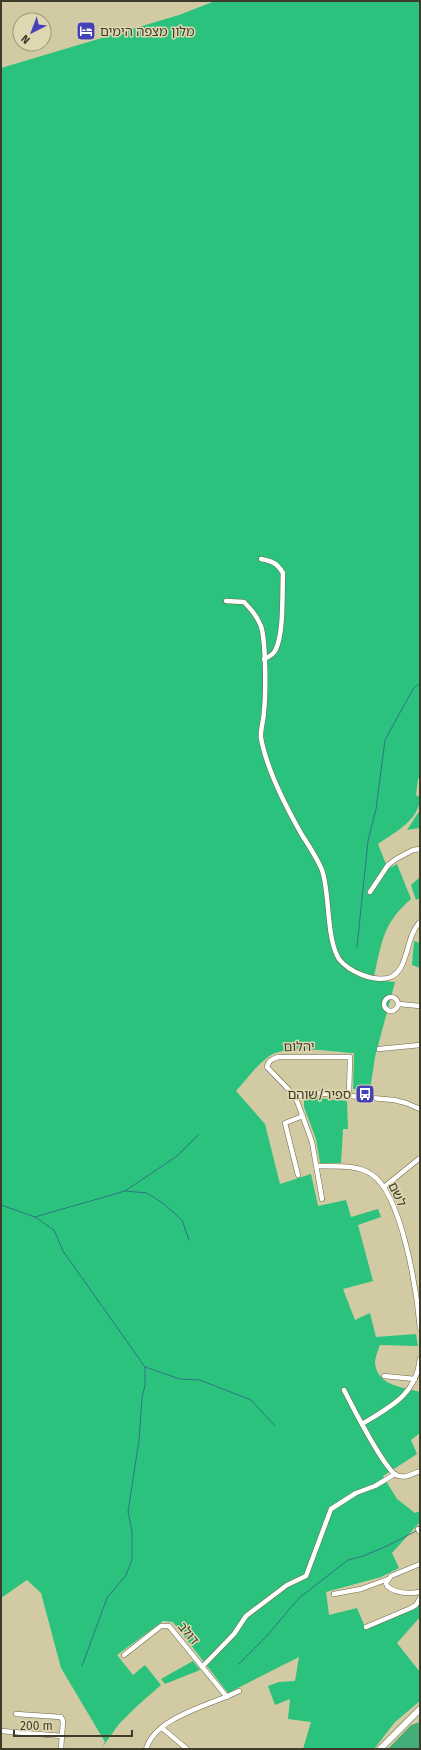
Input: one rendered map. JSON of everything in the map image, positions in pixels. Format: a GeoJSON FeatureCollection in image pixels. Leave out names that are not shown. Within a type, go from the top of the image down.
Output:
{"type":"FeatureCollection","features":[{"type":"Feature","properties":{"kind":"street"},"geometry":{"type":"LineString","coordinates":[[261,559],[273,561],[280,567],[283,573],[280,634],[276,650],[264,659]]}},
{"type":"Feature","properties":{"kind":"street"},"geometry":{"type":"LineString","coordinates":[[226,601],[244,602],[255,613],[261,627],[264,659],[265,710],[261,736],[266,761],[293,818],[322,870],[337,954],[349,968],[372,978],[387,978],[392,976],[400,969],[410,937],[420,922]]}},
{"type":"Feature","properties":{"kind":"street"},"geometry":{"type":"LineString","coordinates":[[370,892],[388,865],[413,850],[420,849]]}},
{"type":"Feature","properties":{"kind":"street"},"geometry":{"type":"LineString","coordinates":[[399,1004],[420,1006]]}},
{"type":"Feature","properties":{"kind":"street"},"geometry":{"type":"LineString","coordinates":[[379,1049],[420,1045]]}},
{"type":"Feature","properties":{"kind":"street","name":"יהלום"},"geometry":{"type":"LineString","coordinates":[[322,1199],[312,1142],[303,1116],[295,1098],[267,1067],[271,1060],[278,1057],[350,1057],[349,1096]]}},
{"type":"Feature","properties":{"kind":"street"},"geometry":{"type":"LineString","coordinates":[[295,1098],[309,1093],[349,1096],[394,1100],[420,1109]]}},
{"type":"Feature","properties":{"kind":"street"},"geometry":{"type":"LineString","coordinates":[[298,1175],[285,1123],[303,1116]]}},
{"type":"Feature","properties":{"kind":"street"},"geometry":{"type":"LineString","coordinates":[[384,1187],[420,1158]]}},
{"type":"Feature","properties":{"kind":"street","name":"לשם"},"geometry":{"type":"LineString","coordinates":[[317,1166],[347,1167],[365,1170],[377,1178],[384,1187],[408,1252],[415,1285],[420,1328]]}},
{"type":"Feature","properties":{"kind":"street"},"geometry":{"type":"LineString","coordinates":[[362,1424],[398,1401],[406,1393],[415,1379],[420,1360]]}},
{"type":"Feature","properties":{"kind":"street"},"geometry":{"type":"LineString","coordinates":[[384,1376],[415,1379]]}},
{"type":"Feature","properties":{"kind":"street"},"geometry":{"type":"LineString","coordinates":[[344,1390],[378,1451],[395,1474],[403,1477],[420,1471]]}},
{"type":"Feature","properties":{"kind":"street"},"geometry":{"type":"LineString","coordinates":[[202,1667],[234,1634],[246,1616],[287,1585],[306,1576],[331,1509],[356,1493],[375,1486],[395,1474]]}},
{"type":"Feature","properties":{"kind":"street"},"geometry":{"type":"LineString","coordinates":[[334,1594],[361,1589],[388,1579],[420,1564]]}},
{"type":"Feature","properties":{"kind":"street"},"geometry":{"type":"LineString","coordinates":[[388,1579],[387,1586],[398,1592],[405,1594],[420,1592]]}},
{"type":"Feature","properties":{"kind":"street"},"geometry":{"type":"LineString","coordinates":[[366,1627],[411,1608],[416,1605],[420,1598]]}},
{"type":"Feature","properties":{"kind":"street","name":"דולב"},"geometry":{"type":"LineString","coordinates":[[124,1655],[156,1630],[165,1625],[169,1626],[174,1630],[226,1697]]}},
{"type":"Feature","properties":{"kind":"street"},"geometry":{"type":"LineString","coordinates":[[146,1749],[151,1740],[162,1728],[175,1718],[239,1691]]}},
{"type":"Feature","properties":{"kind":"street"},"geometry":{"type":"LineString","coordinates":[[380,1749],[420,1709]]}},
{"type":"Feature","properties":{"kind":"street"},"geometry":{"type":"LineString","coordinates":[[16,1714],[61,1717],[63,1721],[61,1749]]}},
{"type":"Feature","properties":{"kind":"street"},"geometry":{"type":"LineString","coordinates":[[162,1728],[187,1749]]}},
{"type":"Feature","properties":{"kind":"street"},"geometry":{"type":"LineString","coordinates":[[1,1731],[62,1736]]}},
{"type":"Feature","properties":{"kind":"green space"},"geometry":{"type":"Polygon","coordinates":[[[215,1],[420,1],[420,776],[418,779],[416,795],[420,797],[419,805],[411,819],[399,830],[378,844],[388,869],[397,864],[411,899],[401,908],[388,927],[381,945],[373,980],[395,982],[375,1057],[370,1090],[353,1089],[354,1053],[297,1049],[286,1050],[268,1057],[255,1069],[236,1091],[265,1124],[280,1184],[311,1174],[318,1206],[346,1200],[351,1217],[378,1209],[381,1217],[358,1225],[373,1281],[343,1289],[355,1320],[370,1313],[376,1337],[416,1334],[418,1346],[380,1345],[375,1363],[380,1377],[386,1381],[399,1387],[420,1392],[420,1433],[411,1440],[417,1454],[383,1476],[397,1499],[415,1513],[420,1511],[420,1522],[392,1553],[399,1568],[381,1577],[326,1592],[329,1615],[357,1608],[365,1627],[419,1604],[420,1617],[397,1643],[420,1672],[420,1701],[395,1722],[374,1749],[303,1749],[311,1722],[288,1719],[290,1699],[275,1705],[268,1686],[279,1682],[295,1681],[299,1657],[228,1693],[173,1622],[163,1621],[117,1655],[133,1675],[145,1665],[161,1685],[119,1724],[101,1749],[105,1742],[61,1668],[41,1593],[27,1580],[1,1598],[1,68],[179,15],[215,1]]]}},
{"type":"Feature","properties":{"kind":"green space"},"geometry":{"type":"Polygon","coordinates":[[[420,810],[420,828],[407,830],[420,810]]]}},
{"type":"Feature","properties":{"kind":"green space"},"geometry":{"type":"Polygon","coordinates":[[[420,877],[420,898],[416,900],[411,885],[420,877]]]}},
{"type":"Feature","properties":{"kind":"green space"},"geometry":{"type":"Polygon","coordinates":[[[414,941],[420,943],[420,968],[412,965],[414,941]]]}},
{"type":"Feature","properties":{"kind":"green space"},"geometry":{"type":"Polygon","coordinates":[[[308,1097],[347,1101],[348,1129],[343,1129],[341,1163],[320,1163],[316,1139],[304,1107],[304,1101],[308,1097]]]}},
{"type":"Feature","properties":{"kind":"green space"},"geometry":{"type":"Polygon","coordinates":[[[193,1661],[200,1670],[165,1684],[161,1679],[193,1661]]]}},
{"type":"Feature","properties":{"kind":"green space"},"geometry":{"type":"Polygon","coordinates":[[[420,1722],[420,1749],[388,1749],[411,1725],[420,1722]]]}},
{"type":"Feature","properties":{"kind":"waterway"},"geometry":{"type":"LineString","coordinates":[[357,947],[368,841],[376,809],[385,740],[413,689],[420,683]]}},
{"type":"Feature","properties":{"kind":"waterway"},"geometry":{"type":"LineString","coordinates":[[35,1217],[125,1191],[177,1156],[198,1135]]}},
{"type":"Feature","properties":{"kind":"waterway"},"geometry":{"type":"LineString","coordinates":[[125,1191],[147,1193],[164,1204],[182,1220],[189,1240]]}},
{"type":"Feature","properties":{"kind":"waterway"},"geometry":{"type":"LineString","coordinates":[[1,1205],[35,1217],[54,1230],[63,1251],[145,1367],[145,1385],[142,1398],[139,1440],[128,1512],[132,1532],[132,1560],[126,1575],[107,1598],[82,1666]]}},
{"type":"Feature","properties":{"kind":"waterway"},"geometry":{"type":"LineString","coordinates":[[145,1367],[180,1379],[200,1380],[251,1400],[275,1426]]}},
{"type":"Feature","properties":{"kind":"waterway"},"geometry":{"type":"LineString","coordinates":[[239,1664],[265,1638],[299,1598],[348,1560],[363,1556],[387,1546],[418,1530]]}},
{"type":"Feature","properties":{"kind":"place","name":"מלון מצפה הימים"},"geometry":{"type":"Point","coordinates":[86,31]}},
{"type":"Feature","properties":{"kind":"place","name":"ספיר/שוהם"},"geometry":{"type":"Point","coordinates":[365,1094]}}]}
